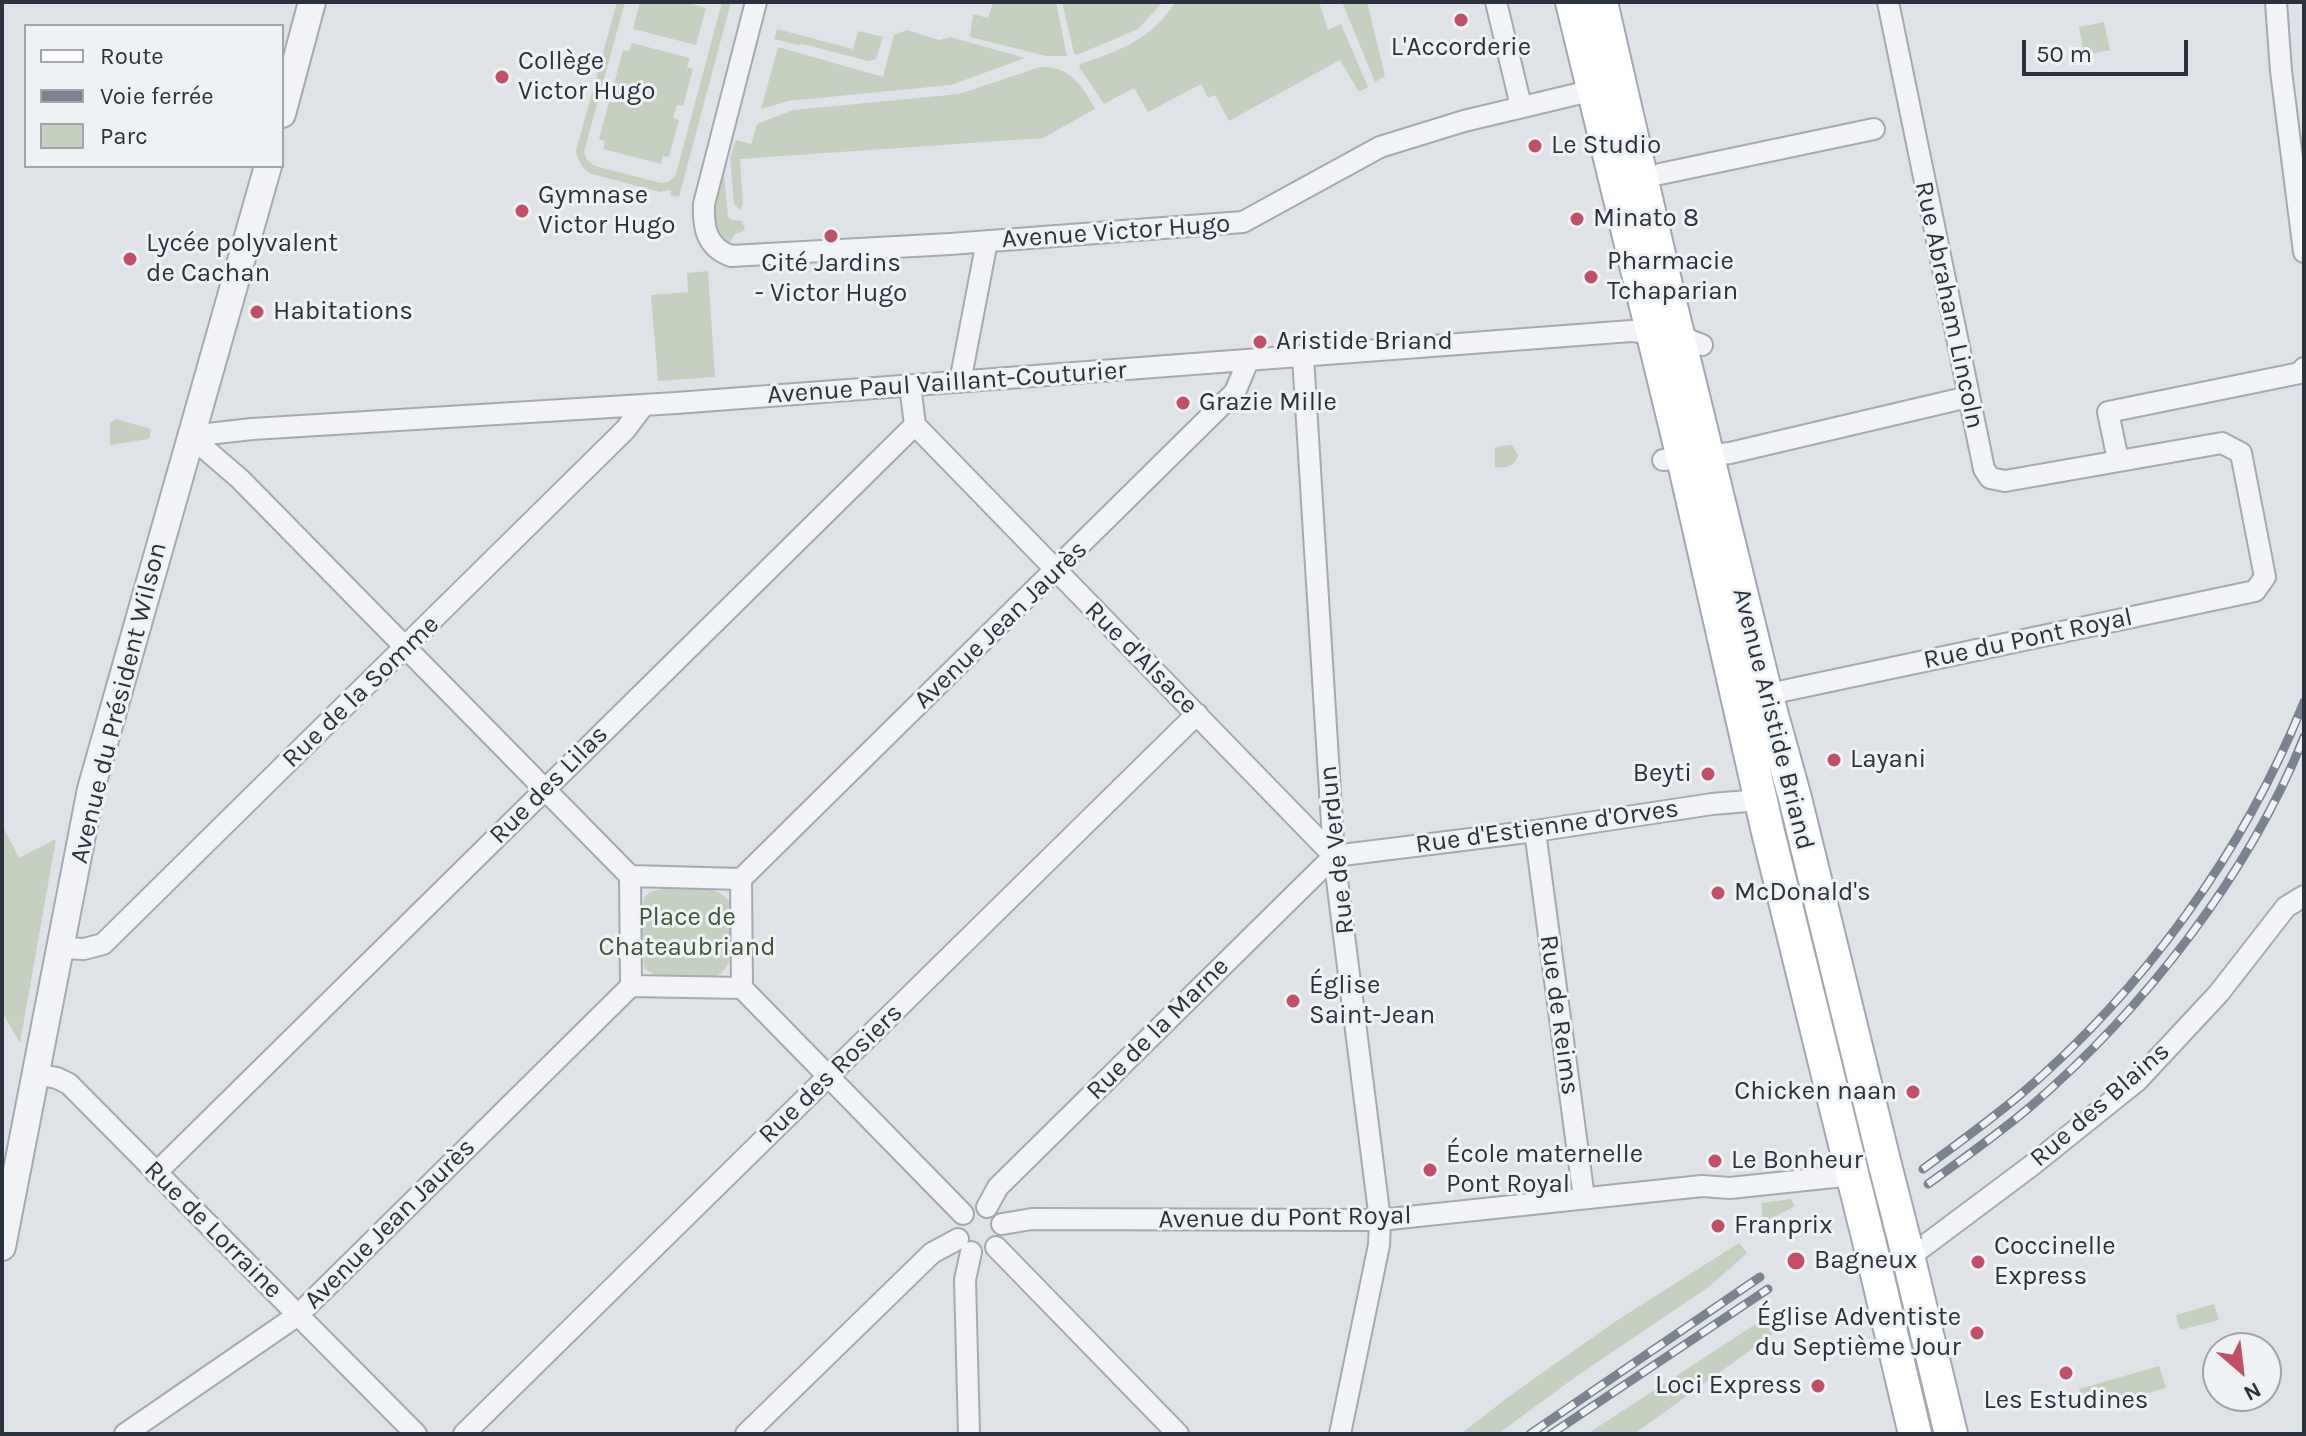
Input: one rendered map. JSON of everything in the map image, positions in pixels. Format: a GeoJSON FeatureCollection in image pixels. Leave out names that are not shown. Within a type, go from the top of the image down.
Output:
{"type":"FeatureCollection","features":[{"type":"Feature","properties":{"kind":"main road","name":"Avenue Aristide Briand"},"geometry":{"type":"LineString","coordinates":[[1572,2],[1594,90],[1666,336],[1696,456],[1795,798],[1951,1434]]}},
{"type":"Feature","properties":{"kind":"main road","name":"Avenue Aristide Briand"},"geometry":{"type":"LineString","coordinates":[[1601,2],[1666,336]]}},
{"type":"Feature","properties":{"kind":"main road","name":"Avenue Aristide Briand"},"geometry":{"type":"LineString","coordinates":[[1696,456],[1760,800],[1915,1434]]}},
{"type":"Feature","properties":{"kind":"street"},"geometry":{"type":"LineString","coordinates":[[284,107],[312,2]]}},
{"type":"Feature","properties":{"kind":"street","name":"Avenue Victor Hugo"},"geometry":{"type":"LineString","coordinates":[[756,2],[704,204],[703,225],[711,244],[720,252],[742,257],[1243,222],[1380,147],[1521,106],[1594,90]]}},
{"type":"Feature","properties":{"kind":"street"},"geometry":{"type":"LineString","coordinates":[[1496,2],[1521,106]]}},
{"type":"Feature","properties":{"kind":"street","name":"Rue Abraham Lincoln"},"geometry":{"type":"LineString","coordinates":[[1888,2],[1984,469],[1990,478],[2005,481],[2222,443],[2241,453],[2265,577]]}},
{"type":"Feature","properties":{"kind":"street"},"geometry":{"type":"LineString","coordinates":[[2276,2],[2281,71],[2304,252]]}},
{"type":"Feature","properties":{"kind":"street"},"geometry":{"type":"LineString","coordinates":[[1660,174],[1874,129]]}},
{"type":"Feature","properties":{"kind":"street","name":"Avenue du Président Wilson"},"geometry":{"type":"LineString","coordinates":[[2,1247],[91,789],[267,168]]}},
{"type":"Feature","properties":{"kind":"street"},"geometry":{"type":"LineString","coordinates":[[960,382],[987,241]]}},
{"type":"Feature","properties":{"kind":"street","name":"Avenue Paul Vaillant-Couturier"},"geometry":{"type":"LineString","coordinates":[[190,436],[252,429],[644,405],[1303,357],[1666,336]]}},
{"type":"Feature","properties":{"kind":"street","name":"Rue de Verdun"},"geometry":{"type":"LineString","coordinates":[[1303,357],[1334,856],[1380,1220],[1379,1245],[1340,1434]]}},
{"type":"Feature","properties":{"kind":"street","name":"Avenue Jean Jaurès"},"geometry":{"type":"LineString","coordinates":[[741,879],[1235,392],[1248,361]]}},
{"type":"Feature","properties":{"kind":"street"},"geometry":{"type":"LineString","coordinates":[[2118,460],[2108,412],[2300,373],[2304,368]]}},
{"type":"Feature","properties":{"kind":"street"},"geometry":{"type":"LineString","coordinates":[[910,385],[915,425]]}},
{"type":"Feature","properties":{"kind":"street"},"geometry":{"type":"LineString","coordinates":[[1696,456],[1968,397]]}},
{"type":"Feature","properties":{"kind":"street","name":"Rue de la Somme"},"geometry":{"type":"LineString","coordinates":[[61,948],[84,949],[103,944],[625,430],[644,405]]}},
{"type":"Feature","properties":{"kind":"street","name":"Rue d'Alsace"},"geometry":{"type":"LineString","coordinates":[[915,425],[1334,856]]}},
{"type":"Feature","properties":{"kind":"street","name":"Rue des Lilas"},"geometry":{"type":"LineString","coordinates":[[156,1173],[915,425]]}},
{"type":"Feature","properties":{"kind":"street"},"geometry":{"type":"LineString","coordinates":[[190,436],[240,479],[630,876],[741,879],[742,988],[963,1214]]}},
{"type":"Feature","properties":{"kind":"street","name":"Rue du Pont Royal"},"geometry":{"type":"LineString","coordinates":[[1783,691],[2255,591],[2265,577]]}},
{"type":"Feature","properties":{"kind":"street","name":"Rue des Rosiers"},"geometry":{"type":"LineString","coordinates":[[464,1434],[1197,714]]}},
{"type":"Feature","properties":{"kind":"street","name":"Rue d'Estienne d'Orves"},"geometry":{"type":"LineString","coordinates":[[1334,856],[1760,800]]}},
{"type":"Feature","properties":{"kind":"street","name":"Rue de Reims"},"geometry":{"type":"LineString","coordinates":[[1535,831],[1584,1198]]}},
{"type":"Feature","properties":{"kind":"street","name":"Rue de la Marne"},"geometry":{"type":"LineString","coordinates":[[987,1207],[998,1187],[1334,856]]}},
{"type":"Feature","properties":{"kind":"street"},"geometry":{"type":"LineString","coordinates":[[630,876],[631,986],[742,988]]}},
{"type":"Feature","properties":{"kind":"street","name":"Rue des Blains"},"geometry":{"type":"LineString","coordinates":[[1906,1250],[2031,1166],[2137,1081],[2219,993],[2286,907],[2304,896]]}},
{"type":"Feature","properties":{"kind":"street","name":"Avenue Jean Jaurès"},"geometry":{"type":"LineString","coordinates":[[125,1434],[298,1315],[631,986]]}},
{"type":"Feature","properties":{"kind":"street","name":"Rue de Lorraine"},"geometry":{"type":"LineString","coordinates":[[35,1074],[69,1084],[416,1434]]}},
{"type":"Feature","properties":{"kind":"street","name":"Avenue du Pont Royal"},"geometry":{"type":"LineString","coordinates":[[1002,1224],[1032,1219],[1380,1220],[1702,1186],[1730,1188],[1854,1180]]}},
{"type":"Feature","properties":{"kind":"street"},"geometry":{"type":"LineString","coordinates":[[746,1434],[932,1253],[964,1246],[984,1253],[996,1247],[1003,1234],[1002,1224],[996,1213],[987,1207],[974,1207],[963,1214],[956,1226],[964,1246],[969,1434]]}},
{"type":"Feature","properties":{"kind":"street"},"geometry":{"type":"LineString","coordinates":[[996,1247],[1178,1434]]}},
{"type":"Feature","properties":{"kind":"green space"},"geometry":{"type":"Polygon","coordinates":[[[617,2],[625,2],[584,152],[587,160],[595,166],[661,183],[670,181],[676,174],[722,2],[731,2],[679,197],[670,195],[671,190],[660,192],[592,174],[578,158],[576,151],[617,2]]]}},
{"type":"Feature","properties":{"kind":"green space"},"geometry":{"type":"Polygon","coordinates":[[[640,2],[685,2],[706,8],[696,45],[633,29],[640,2]]]}},
{"type":"Feature","properties":{"kind":"green space"},"geometry":{"type":"Polygon","coordinates":[[[993,2],[1056,2],[1067,56],[1046,56],[970,37],[973,14],[988,18],[993,2]]]}},
{"type":"Feature","properties":{"kind":"green space"},"geometry":{"type":"Polygon","coordinates":[[[1062,2],[1163,2],[1138,29],[1077,55],[1062,2]]]}},
{"type":"Feature","properties":{"kind":"green space"},"geometry":{"type":"Polygon","coordinates":[[[1175,2],[1319,2],[1328,30],[1341,24],[1368,87],[1359,92],[1340,60],[1229,121],[1215,95],[1208,98],[1201,84],[1148,112],[1134,88],[1104,104],[1079,67],[1080,64],[1134,42],[1157,25],[1175,2]]]}},
{"type":"Feature","properties":{"kind":"green space"},"geometry":{"type":"Polygon","coordinates":[[[1342,2],[1367,2],[1385,76],[1375,82],[1342,2]]]}},
{"type":"Feature","properties":{"kind":"green space"},"geometry":{"type":"Polygon","coordinates":[[[2104,22],[2110,50],[2084,55],[2079,27],[2104,22]]]}},
{"type":"Feature","properties":{"kind":"green space"},"geometry":{"type":"Polygon","coordinates":[[[777,29],[853,49],[858,31],[883,37],[876,59],[868,61],[774,39],[777,29]]]}},
{"type":"Feature","properties":{"kind":"green space"},"geometry":{"type":"Polygon","coordinates":[[[907,30],[939,40],[950,37],[1025,58],[951,85],[788,101],[761,109],[778,47],[883,77],[894,35],[907,30]]]}},
{"type":"Feature","properties":{"kind":"green space"},"geometry":{"type":"Polygon","coordinates":[[[632,43],[690,58],[687,67],[693,69],[683,106],[677,105],[673,118],[679,120],[669,157],[663,156],[661,164],[603,149],[605,141],[599,139],[609,102],[615,103],[619,89],[613,87],[623,50],[629,51],[632,43]]]}},
{"type":"Feature","properties":{"kind":"green space"},"geometry":{"type":"Polygon","coordinates":[[[1040,67],[1050,67],[1074,78],[1095,109],[1043,138],[740,159],[743,204],[740,210],[734,204],[730,158],[736,140],[751,144],[757,124],[793,110],[959,94],[1040,67]]]}},
{"type":"Feature","properties":{"kind":"green space"},"geometry":{"type":"Polygon","coordinates":[[[723,160],[728,217],[742,221],[745,230],[735,234],[729,244],[721,236],[714,216],[715,193],[723,160]]]}},
{"type":"Feature","properties":{"kind":"green space"},"geometry":{"type":"Polygon","coordinates":[[[708,271],[715,377],[658,381],[651,295],[688,292],[687,273],[708,271]]]}},
{"type":"Feature","properties":{"kind":"green space"},"geometry":{"type":"Polygon","coordinates":[[[116,419],[148,428],[151,430],[149,439],[110,445],[110,423],[116,419]]]}},
{"type":"Feature","properties":{"kind":"green space"},"geometry":{"type":"Polygon","coordinates":[[[1512,445],[1518,455],[1515,462],[1506,467],[1495,467],[1495,447],[1512,445]]]}},
{"type":"Feature","properties":{"kind":"green space"},"geometry":{"type":"Polygon","coordinates":[[[2,825],[19,858],[56,839],[20,1043],[2,1012],[2,825]]]}},
{"type":"Feature","properties":{"kind":"green space","name":"Place de Chateaubriand"},"geometry":{"type":"Polygon","coordinates":[[[663,889],[710,890],[718,892],[730,904],[731,954],[724,971],[717,976],[659,977],[645,969],[643,903],[649,893],[663,889]]]}},
{"type":"Feature","properties":{"kind":"green space"},"geometry":{"type":"Polygon","coordinates":[[[1791,1199],[1795,1206],[1763,1223],[1761,1203],[1791,1199]]]}},
{"type":"Feature","properties":{"kind":"green space"},"geometry":{"type":"Polygon","coordinates":[[[1739,1243],[1747,1253],[1710,1286],[1574,1378],[1498,1434],[1461,1434],[1616,1321],[1739,1243]]]}},
{"type":"Feature","properties":{"kind":"green space"},"geometry":{"type":"Polygon","coordinates":[[[2214,1304],[2219,1320],[2180,1330],[2176,1315],[2214,1304]]]}},
{"type":"Feature","properties":{"kind":"green space"},"geometry":{"type":"Polygon","coordinates":[[[1789,1315],[1791,1321],[1634,1434],[1587,1434],[1759,1322],[1771,1327],[1789,1315]]]}},
{"type":"Feature","properties":{"kind":"green space"},"geometry":{"type":"Polygon","coordinates":[[[2159,1366],[2166,1388],[2086,1411],[2079,1389],[2159,1366]]]}},
{"type":"Feature","properties":{"kind":"railway"},"geometry":{"type":"LineString","coordinates":[[1923,1169],[2008,1105],[2065,1054],[2148,964],[2186,915],[2252,812],[2304,702]]}},
{"type":"Feature","properties":{"kind":"railway"},"geometry":{"type":"LineString","coordinates":[[1928,1184],[2030,1107],[2113,1028],[2152,984],[2223,889],[2254,839],[2304,737]]}},
{"type":"Feature","properties":{"kind":"railway"},"geometry":{"type":"LineString","coordinates":[[1530,1434],[1760,1277]]}},
{"type":"Feature","properties":{"kind":"railway"},"geometry":{"type":"LineString","coordinates":[[1551,1434],[1768,1289]]}},
{"type":"Feature","properties":{"kind":"place","name":"L'Accorderie"},"geometry":{"type":"Point","coordinates":[1461,20]}},
{"type":"Feature","properties":{"kind":"place","name":"Collège Victor Hugo"},"geometry":{"type":"Point","coordinates":[502,77]}},
{"type":"Feature","properties":{"kind":"place","name":"Le Studio"},"geometry":{"type":"Point","coordinates":[1535,146]}},
{"type":"Feature","properties":{"kind":"place","name":"Gymnase Victor Hugo"},"geometry":{"type":"Point","coordinates":[522,211]}},
{"type":"Feature","properties":{"kind":"place","name":"Minato 8"},"geometry":{"type":"Point","coordinates":[1577,219]}},
{"type":"Feature","properties":{"kind":"place","name":"Cité Jardins - Victor Hugo"},"geometry":{"type":"Point","coordinates":[831,236]}},
{"type":"Feature","properties":{"kind":"place","name":"Lycée polyvalent de Cachan"},"geometry":{"type":"Point","coordinates":[130,259]}},
{"type":"Feature","properties":{"kind":"place","name":"Pharmacie Tchaparian"},"geometry":{"type":"Point","coordinates":[1591,277]}},
{"type":"Feature","properties":{"kind":"place","name":"Habitations"},"geometry":{"type":"Point","coordinates":[257,312]}},
{"type":"Feature","properties":{"kind":"place","name":"Aristide Briand"},"geometry":{"type":"Point","coordinates":[1260,342]}},
{"type":"Feature","properties":{"kind":"place","name":"Grazie Mille"},"geometry":{"type":"Point","coordinates":[1183,403]}},
{"type":"Feature","properties":{"kind":"place","name":"Layani"},"geometry":{"type":"Point","coordinates":[1834,760]}},
{"type":"Feature","properties":{"kind":"place","name":"Beyti"},"geometry":{"type":"Point","coordinates":[1708,774]}},
{"type":"Feature","properties":{"kind":"place","name":"McDonald's"},"geometry":{"type":"Point","coordinates":[1718,893]}},
{"type":"Feature","properties":{"kind":"place","name":"Église Saint-Jean"},"geometry":{"type":"Point","coordinates":[1293,1001]}},
{"type":"Feature","properties":{"kind":"place","name":"Chicken naan"},"geometry":{"type":"Point","coordinates":[1913,1092]}},
{"type":"Feature","properties":{"kind":"place","name":"Le Bonheur"},"geometry":{"type":"Point","coordinates":[1715,1161]}},
{"type":"Feature","properties":{"kind":"place","name":"École maternelle Pont Royal"},"geometry":{"type":"Point","coordinates":[1430,1170]}},
{"type":"Feature","properties":{"kind":"place","name":"Franprix"},"geometry":{"type":"Point","coordinates":[1718,1226]}},
{"type":"Feature","properties":{"kind":"place","name":"Bagneux"},"geometry":{"type":"Point","coordinates":[1796,1261]}},
{"type":"Feature","properties":{"kind":"place","name":"Coccinelle Express"},"geometry":{"type":"Point","coordinates":[1978,1262]}},
{"type":"Feature","properties":{"kind":"place","name":"Église Adventiste du Septième Jour"},"geometry":{"type":"Point","coordinates":[1977,1333]}},
{"type":"Feature","properties":{"kind":"place","name":"Les Estudines"},"geometry":{"type":"Point","coordinates":[2066,1373]}},
{"type":"Feature","properties":{"kind":"place","name":"Loci Express"},"geometry":{"type":"Point","coordinates":[1818,1386]}}]}
